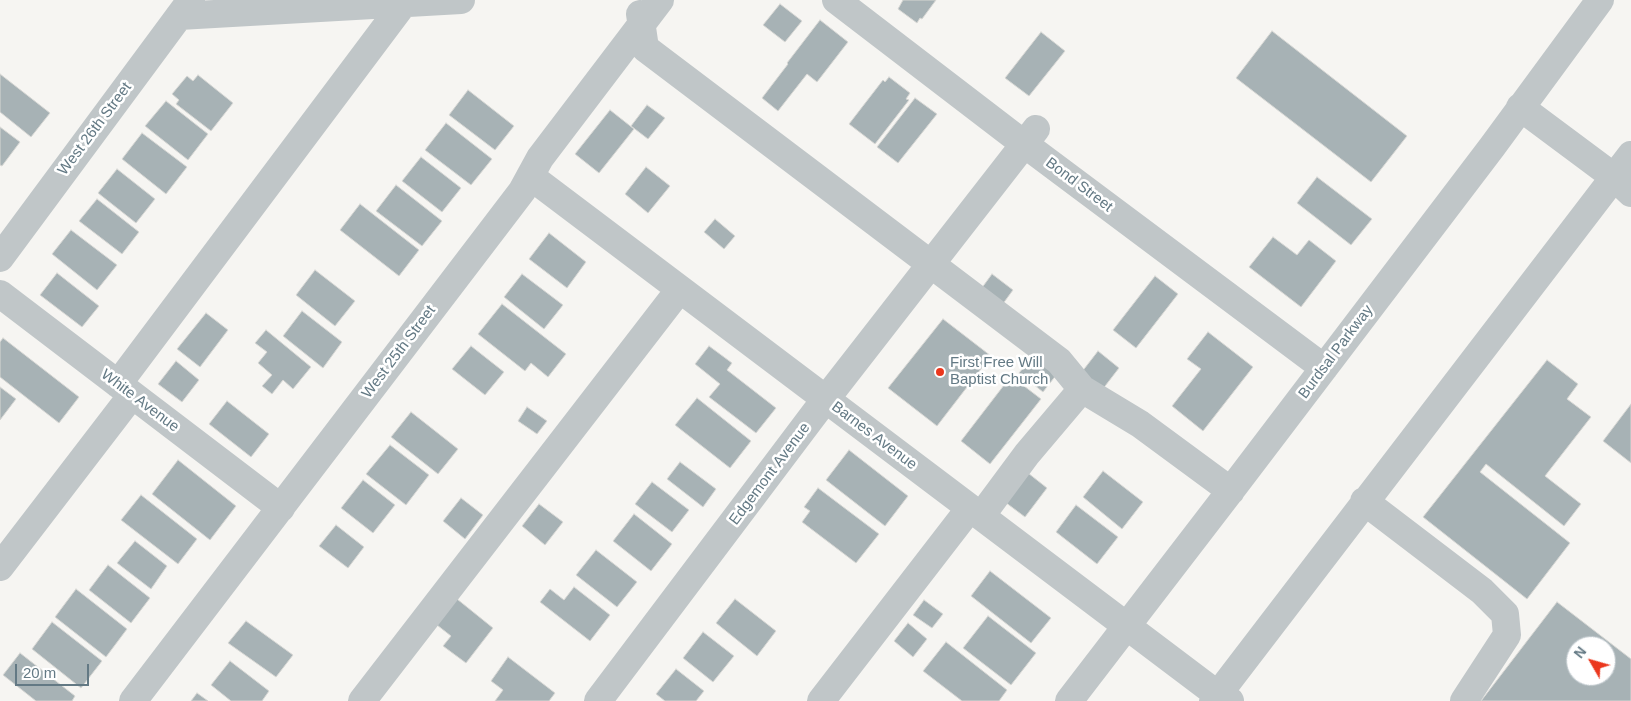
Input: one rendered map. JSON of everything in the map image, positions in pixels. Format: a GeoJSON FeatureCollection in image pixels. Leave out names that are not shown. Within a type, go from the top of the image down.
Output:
{"type":"FeatureCollection","features":[{"type":"Feature","properties":{"kind":"street"},"geometry":{"type":"LineString","coordinates":[[185,8],[461,0]]}},
{"type":"Feature","properties":{"kind":"street","name":"West 25th Street"},"geometry":{"type":"LineString","coordinates":[[133,701],[522,191],[540,158],[640,12],[660,0]]}},
{"type":"Feature","properties":{"kind":"street","name":"Bond Street"},"geometry":{"type":"LineString","coordinates":[[836,0],[1030,137],[1324,368]]}},
{"type":"Feature","properties":{"kind":"street","name":"Burdsal Parkway"},"geometry":{"type":"LineString","coordinates":[[1069,701],[1492,147],[1520,106],[1600,0]]}},
{"type":"Feature","properties":{"kind":"street"},"geometry":{"type":"LineString","coordinates":[[0,567],[125,389],[404,2]]}},
{"type":"Feature","properties":{"kind":"street","name":"West 26th Street"},"geometry":{"type":"LineString","coordinates":[[0,258],[185,8]]}},
{"type":"Feature","properties":{"kind":"street"},"geometry":{"type":"LineString","coordinates":[[640,12],[644,48],[1059,361],[1082,389],[1140,424],[1231,491]]}},
{"type":"Feature","properties":{"kind":"street"},"geometry":{"type":"LineString","coordinates":[[1520,106],[1622,185]]}},
{"type":"Feature","properties":{"kind":"street","name":"Edgemont Avenue"},"geometry":{"type":"LineString","coordinates":[[598,701],[826,399],[1030,137]]}},
{"type":"Feature","properties":{"kind":"street"},"geometry":{"type":"LineString","coordinates":[[1220,699],[1364,502],[1622,185],[1631,154]]}},
{"type":"Feature","properties":{"kind":"street","name":"Barnes Avenue"},"geometry":{"type":"LineString","coordinates":[[530,176],[1127,626],[1220,699]]}},
{"type":"Feature","properties":{"kind":"street"},"geometry":{"type":"LineString","coordinates":[[362,701],[680,289]]}},
{"type":"Feature","properties":{"kind":"street","name":"White Avenue"},"geometry":{"type":"LineString","coordinates":[[0,294],[280,508]]}},
{"type":"Feature","properties":{"kind":"street"},"geometry":{"type":"LineString","coordinates":[[821,701],[976,512],[1028,454],[1082,389]]}},
{"type":"Feature","properties":{"kind":"street"},"geometry":{"type":"LineString","coordinates":[[1364,502],[1482,591],[1505,614],[1507,635],[1464,701]]}},
{"type":"Feature","properties":{"kind":"building"},"geometry":{"type":"Polygon","coordinates":[[[903,0],[936,0],[917,23],[898,9],[903,0]]]}},
{"type":"Feature","properties":{"kind":"building"},"geometry":{"type":"Polygon","coordinates":[[[780,4],[802,21],[785,42],[763,25],[780,4]]]}},
{"type":"Feature","properties":{"kind":"building"},"geometry":{"type":"Polygon","coordinates":[[[820,20],[848,42],[817,82],[807,74],[778,111],[762,98],[820,20]]]}},
{"type":"Feature","properties":{"kind":"building"},"geometry":{"type":"Polygon","coordinates":[[[1272,31],[1407,136],[1371,182],[1236,78],[1272,31]]]}},
{"type":"Feature","properties":{"kind":"building"},"geometry":{"type":"Polygon","coordinates":[[[1041,32],[1065,51],[1029,96],[1005,78],[1041,32]]]}},
{"type":"Feature","properties":{"kind":"building"},"geometry":{"type":"Polygon","coordinates":[[[0,74],[50,113],[31,137],[0,112],[0,74]]]}},
{"type":"Feature","properties":{"kind":"building"},"geometry":{"type":"Polygon","coordinates":[[[198,75],[233,103],[211,131],[176,104],[179,100],[172,94],[187,76],[193,81],[198,75]]]}},
{"type":"Feature","properties":{"kind":"building"},"geometry":{"type":"Polygon","coordinates":[[[889,77],[910,93],[906,99],[909,100],[875,144],[849,124],[883,80],[885,82],[889,77]]]}},
{"type":"Feature","properties":{"kind":"building"},"geometry":{"type":"Polygon","coordinates":[[[468,90],[514,126],[495,150],[449,115],[468,90]]]}},
{"type":"Feature","properties":{"kind":"building"},"geometry":{"type":"Polygon","coordinates":[[[915,98],[937,114],[898,163],[877,147],[915,98]]]}},
{"type":"Feature","properties":{"kind":"building"},"geometry":{"type":"Polygon","coordinates":[[[166,101],[208,134],[188,160],[145,126],[166,101]]]}},
{"type":"Feature","properties":{"kind":"building"},"geometry":{"type":"Polygon","coordinates":[[[647,105],[665,118],[648,139],[631,126],[647,105]]]}},
{"type":"Feature","properties":{"kind":"building"},"geometry":{"type":"Polygon","coordinates":[[[610,110],[634,129],[599,173],[575,154],[610,110]]]}},
{"type":"Feature","properties":{"kind":"building"},"geometry":{"type":"Polygon","coordinates":[[[446,123],[492,159],[471,185],[425,150],[446,123]]]}},
{"type":"Feature","properties":{"kind":"building"},"geometry":{"type":"Polygon","coordinates":[[[0,127],[20,142],[2,166],[0,165],[0,127]]]}},
{"type":"Feature","properties":{"kind":"building"},"geometry":{"type":"Polygon","coordinates":[[[142,133],[187,167],[166,194],[122,159],[142,133]]]}},
{"type":"Feature","properties":{"kind":"building"},"geometry":{"type":"Polygon","coordinates":[[[421,157],[461,188],[442,212],[402,181],[421,157]]]}},
{"type":"Feature","properties":{"kind":"building"},"geometry":{"type":"Polygon","coordinates":[[[646,167],[670,186],[648,213],[625,194],[646,167]]]}},
{"type":"Feature","properties":{"kind":"building"},"geometry":{"type":"Polygon","coordinates":[[[117,169],[155,199],[136,223],[98,193],[117,169]]]}},
{"type":"Feature","properties":{"kind":"building"},"geometry":{"type":"Polygon","coordinates":[[[1317,177],[1372,219],[1351,245],[1297,203],[1317,177]]]}},
{"type":"Feature","properties":{"kind":"building"},"geometry":{"type":"Polygon","coordinates":[[[396,185],[442,221],[422,246],[376,211],[396,185]]]}},
{"type":"Feature","properties":{"kind":"building"},"geometry":{"type":"Polygon","coordinates":[[[97,199],[139,232],[122,254],[79,221],[97,199]]]}},
{"type":"Feature","properties":{"kind":"building"},"geometry":{"type":"Polygon","coordinates":[[[360,204],[419,250],[399,276],[340,230],[360,204]]]}},
{"type":"Feature","properties":{"kind":"building"},"geometry":{"type":"Polygon","coordinates":[[[715,219],[735,236],[724,249],[704,232],[715,219]]]}},
{"type":"Feature","properties":{"kind":"building"},"geometry":{"type":"Polygon","coordinates":[[[71,230],[117,265],[97,290],[52,254],[71,230]]]}},
{"type":"Feature","properties":{"kind":"building"},"geometry":{"type":"Polygon","coordinates":[[[549,233],[586,262],[567,288],[529,259],[549,233]]]}},
{"type":"Feature","properties":{"kind":"building"},"geometry":{"type":"Polygon","coordinates":[[[1273,237],[1297,255],[1309,240],[1336,261],[1301,307],[1249,267],[1273,237]]]}},
{"type":"Feature","properties":{"kind":"building"},"geometry":{"type":"Polygon","coordinates":[[[315,270],[355,301],[335,326],[296,295],[315,270]]]}},
{"type":"Feature","properties":{"kind":"building"},"geometry":{"type":"Polygon","coordinates":[[[57,273],[99,306],[82,327],[40,295],[57,273]]]}},
{"type":"Feature","properties":{"kind":"building"},"geometry":{"type":"Polygon","coordinates":[[[522,274],[563,305],[544,329],[504,297],[522,274]]]}},
{"type":"Feature","properties":{"kind":"building"},"geometry":{"type":"Polygon","coordinates":[[[992,274],[1013,290],[1002,305],[981,289],[992,274]]]}},
{"type":"Feature","properties":{"kind":"building"},"geometry":{"type":"Polygon","coordinates":[[[1155,276],[1178,294],[1136,348],[1113,330],[1155,276]]]}},
{"type":"Feature","properties":{"kind":"building"},"geometry":{"type":"Polygon","coordinates":[[[502,304],[566,354],[548,377],[531,363],[525,371],[478,334],[502,304]]]}},
{"type":"Feature","properties":{"kind":"building"},"geometry":{"type":"Polygon","coordinates":[[[302,311],[342,342],[323,368],[283,336],[302,311]]]}},
{"type":"Feature","properties":{"kind":"building"},"geometry":{"type":"Polygon","coordinates":[[[206,313],[228,330],[200,367],[177,349],[206,313]]]}},
{"type":"Feature","properties":{"kind":"building","name":"First Free Will Baptist Church"},"geometry":{"type":"Polygon","coordinates":[[[943,319],[991,356],[937,426],[888,388],[943,319]]]}},
{"type":"Feature","properties":{"kind":"building"},"geometry":{"type":"Polygon","coordinates":[[[266,330],[311,367],[293,389],[283,380],[272,394],[262,386],[272,375],[258,363],[267,352],[255,343],[266,330]]]}},
{"type":"Feature","properties":{"kind":"building"},"geometry":{"type":"Polygon","coordinates":[[[1208,332],[1253,367],[1203,431],[1172,406],[1201,369],[1187,359],[1208,332]]]}},
{"type":"Feature","properties":{"kind":"building"},"geometry":{"type":"Polygon","coordinates":[[[3,338],[79,397],[59,423],[0,377],[0,342],[3,338]]]}},
{"type":"Feature","properties":{"kind":"building"},"geometry":{"type":"Polygon","coordinates":[[[471,346],[504,372],[485,395],[452,369],[471,346]]]}},
{"type":"Feature","properties":{"kind":"building"},"geometry":{"type":"Polygon","coordinates":[[[709,346],[732,363],[727,370],[776,408],[756,433],[709,397],[720,384],[695,364],[709,346]]]}},
{"type":"Feature","properties":{"kind":"building"},"geometry":{"type":"Polygon","coordinates":[[[1098,351],[1119,368],[1102,390],[1081,373],[1098,351]]]}},
{"type":"Feature","properties":{"kind":"building"},"geometry":{"type":"Polygon","coordinates":[[[1033,356],[1057,374],[1043,392],[1019,373],[1033,356]]]}},
{"type":"Feature","properties":{"kind":"building"},"geometry":{"type":"Polygon","coordinates":[[[1547,360],[1578,384],[1567,399],[1591,417],[1545,476],[1581,504],[1564,526],[1486,464],[1480,472],[1570,543],[1527,599],[1423,517],[1547,360]]]}},
{"type":"Feature","properties":{"kind":"building"},"geometry":{"type":"Polygon","coordinates":[[[176,361],[199,380],[182,402],[158,384],[176,361]]]}},
{"type":"Feature","properties":{"kind":"building"},"geometry":{"type":"Polygon","coordinates":[[[1011,376],[1041,399],[990,464],[961,441],[1011,376]]]}},
{"type":"Feature","properties":{"kind":"building"},"geometry":{"type":"Polygon","coordinates":[[[0,387],[16,399],[0,420],[0,387]]]}},
{"type":"Feature","properties":{"kind":"building"},"geometry":{"type":"Polygon","coordinates":[[[697,398],[751,441],[730,468],[675,425],[697,398]]]}},
{"type":"Feature","properties":{"kind":"building"},"geometry":{"type":"Polygon","coordinates":[[[227,401],[269,434],[251,457],[209,424],[227,401]]]}},
{"type":"Feature","properties":{"kind":"building"},"geometry":{"type":"Polygon","coordinates":[[[1631,404],[1631,463],[1603,441],[1631,404]]]}},
{"type":"Feature","properties":{"kind":"building"},"geometry":{"type":"Polygon","coordinates":[[[527,407],[547,421],[537,434],[518,421],[527,407]]]}},
{"type":"Feature","properties":{"kind":"building"},"geometry":{"type":"Polygon","coordinates":[[[411,412],[458,449],[438,474],[391,437],[411,412]]]}},
{"type":"Feature","properties":{"kind":"building"},"geometry":{"type":"Polygon","coordinates":[[[390,445],[429,475],[406,505],[366,474],[390,445]]]}},
{"type":"Feature","properties":{"kind":"building"},"geometry":{"type":"Polygon","coordinates":[[[849,450],[908,496],[885,526],[826,480],[849,450]]]}},
{"type":"Feature","properties":{"kind":"building"},"geometry":{"type":"Polygon","coordinates":[[[178,460],[236,506],[210,540],[152,494],[178,460]]]}},
{"type":"Feature","properties":{"kind":"building"},"geometry":{"type":"Polygon","coordinates":[[[680,462],[716,489],[703,507],[667,479],[680,462]]]}},
{"type":"Feature","properties":{"kind":"building"},"geometry":{"type":"Polygon","coordinates":[[[1103,471],[1143,502],[1122,529],[1083,497],[1103,471]]]}},
{"type":"Feature","properties":{"kind":"building"},"geometry":{"type":"Polygon","coordinates":[[[1028,473],[1047,488],[1025,517],[1005,502],[1028,473]]]}},
{"type":"Feature","properties":{"kind":"building"},"geometry":{"type":"Polygon","coordinates":[[[363,480],[395,505],[373,533],[341,508],[363,480]]]}},
{"type":"Feature","properties":{"kind":"building"},"geometry":{"type":"Polygon","coordinates":[[[652,482],[689,510],[672,532],[635,504],[652,482]]]}},
{"type":"Feature","properties":{"kind":"building"},"geometry":{"type":"Polygon","coordinates":[[[818,488],[879,534],[856,563],[802,522],[810,511],[804,507],[818,488]]]}},
{"type":"Feature","properties":{"kind":"building"},"geometry":{"type":"Polygon","coordinates":[[[141,495],[197,539],[178,564],[121,520],[141,495]]]}},
{"type":"Feature","properties":{"kind":"building"},"geometry":{"type":"Polygon","coordinates":[[[461,498],[483,515],[465,539],[443,521],[461,498]]]}},
{"type":"Feature","properties":{"kind":"building"},"geometry":{"type":"Polygon","coordinates":[[[539,504],[563,522],[545,545],[522,526],[539,504]]]}},
{"type":"Feature","properties":{"kind":"building"},"geometry":{"type":"Polygon","coordinates":[[[1076,505],[1118,537],[1097,564],[1056,532],[1076,505]]]}},
{"type":"Feature","properties":{"kind":"building"},"geometry":{"type":"Polygon","coordinates":[[[634,514],[672,544],[651,571],[613,541],[634,514]]]}},
{"type":"Feature","properties":{"kind":"building"},"geometry":{"type":"Polygon","coordinates":[[[336,525],[364,547],[348,568],[319,546],[336,525]]]}},
{"type":"Feature","properties":{"kind":"building"},"geometry":{"type":"Polygon","coordinates":[[[135,541],[167,566],[151,589],[117,563],[135,541]]]}},
{"type":"Feature","properties":{"kind":"building"},"geometry":{"type":"Polygon","coordinates":[[[596,550],[637,582],[617,607],[576,575],[596,550]]]}},
{"type":"Feature","properties":{"kind":"building"},"geometry":{"type":"Polygon","coordinates":[[[108,565],[150,598],[131,623],[89,590],[108,565]]]}},
{"type":"Feature","properties":{"kind":"building"},"geometry":{"type":"Polygon","coordinates":[[[990,571],[1051,618],[1031,643],[971,596],[990,571]]]}},
{"type":"Feature","properties":{"kind":"building"},"geometry":{"type":"Polygon","coordinates":[[[574,587],[610,615],[590,641],[540,602],[550,589],[564,600],[574,587]]]}},
{"type":"Feature","properties":{"kind":"building"},"geometry":{"type":"Polygon","coordinates":[[[76,589],[127,629],[106,657],[55,617],[76,589]]]}},
{"type":"Feature","properties":{"kind":"building"},"geometry":{"type":"Polygon","coordinates":[[[457,599],[493,628],[466,663],[443,646],[451,636],[437,625],[457,599]]]}},
{"type":"Feature","properties":{"kind":"building"},"geometry":{"type":"Polygon","coordinates":[[[735,599],[776,631],[757,656],[716,623],[735,599]]]}},
{"type":"Feature","properties":{"kind":"building"},"geometry":{"type":"Polygon","coordinates":[[[924,600],[943,614],[932,628],[913,615],[924,600]]]}},
{"type":"Feature","properties":{"kind":"building"},"geometry":{"type":"Polygon","coordinates":[[[1557,602],[1601,636],[1566,636],[1566,686],[1616,686],[1616,647],[1631,659],[1631,701],[1481,701],[1557,602]]]}},
{"type":"Feature","properties":{"kind":"building"},"geometry":{"type":"Polygon","coordinates":[[[988,616],[1036,653],[1011,685],[963,648],[988,616]]]}},
{"type":"Feature","properties":{"kind":"building"},"geometry":{"type":"Polygon","coordinates":[[[246,621],[293,655],[276,677],[228,643],[246,621]]]}},
{"type":"Feature","properties":{"kind":"building"},"geometry":{"type":"Polygon","coordinates":[[[52,622],[102,661],[81,688],[32,649],[52,622]]]}},
{"type":"Feature","properties":{"kind":"building"},"geometry":{"type":"Polygon","coordinates":[[[908,623],[927,639],[913,657],[894,641],[908,623]]]}},
{"type":"Feature","properties":{"kind":"building"},"geometry":{"type":"Polygon","coordinates":[[[703,632],[734,656],[713,682],[683,658],[703,632]]]}},
{"type":"Feature","properties":{"kind":"building"},"geometry":{"type":"Polygon","coordinates":[[[946,642],[1007,690],[999,701],[962,701],[923,671],[946,642]]]}},
{"type":"Feature","properties":{"kind":"building"},"geometry":{"type":"Polygon","coordinates":[[[20,653],[75,696],[72,701],[36,701],[3,675],[20,653]]]}},
{"type":"Feature","properties":{"kind":"building"},"geometry":{"type":"Polygon","coordinates":[[[508,657],[555,693],[549,701],[495,701],[503,690],[491,681],[508,657]]]}},
{"type":"Feature","properties":{"kind":"building"},"geometry":{"type":"Polygon","coordinates":[[[230,661],[269,691],[262,701],[231,701],[211,685],[230,661]]]}},
{"type":"Feature","properties":{"kind":"building"},"geometry":{"type":"Polygon","coordinates":[[[676,669],[704,691],[696,701],[665,701],[656,694],[676,669]]]}},
{"type":"Feature","properties":{"kind":"building"},"geometry":{"type":"Polygon","coordinates":[[[197,693],[208,701],[191,701],[197,693]]]}},
{"type":"Feature","properties":{"kind":"place","name":"First Free Will Baptist Church"},"geometry":{"type":"Point","coordinates":[940,372]}}]}
